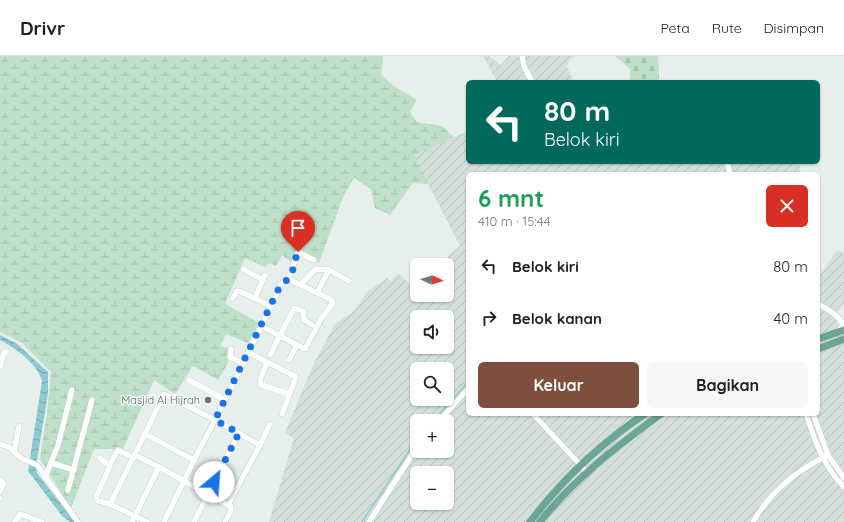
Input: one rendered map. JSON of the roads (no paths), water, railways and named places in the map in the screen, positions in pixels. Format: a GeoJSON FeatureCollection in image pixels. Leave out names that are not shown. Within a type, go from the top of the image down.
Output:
{"type":"FeatureCollection","features":[{"type":"Feature","properties":{"kind":"main road"},"geometry":{"type":"LineString","coordinates":[[820,337],[843,328]]}},
{"type":"Feature","properties":{"kind":"main road"},"geometry":{"type":"LineString","coordinates":[[820,348],[844,339]]}},
{"type":"Feature","properties":{"kind":"main road"},"geometry":{"type":"LineString","coordinates":[[530,522],[580,466],[601,447],[642,416]]}},
{"type":"Feature","properties":{"kind":"main road"},"geometry":{"type":"LineString","coordinates":[[540,522],[587,472],[611,451],[658,416]]}},
{"type":"Feature","properties":{"kind":"street"},"geometry":{"type":"LineString","coordinates":[[522,56],[524,66],[531,80]]}},
{"type":"Feature","properties":{"kind":"street"},"geometry":{"type":"LineString","coordinates":[[164,522],[282,283],[288,279],[295,264],[294,259],[298,252],[314,260]]}},
{"type":"Feature","properties":{"kind":"street"},"geometry":{"type":"LineString","coordinates":[[301,284],[316,269],[329,270],[349,281]]}},
{"type":"Feature","properties":{"kind":"street"},"geometry":{"type":"LineString","coordinates":[[243,270],[264,278],[255,298]]}},
{"type":"Feature","properties":{"kind":"street"},"geometry":{"type":"LineString","coordinates":[[317,293],[329,270]]}},
{"type":"Feature","properties":{"kind":"street"},"geometry":{"type":"LineString","coordinates":[[261,326],[303,349],[306,348],[321,319],[333,305],[330,299],[288,279]]}},
{"type":"Feature","properties":{"kind":"street"},"geometry":{"type":"LineString","coordinates":[[232,298],[238,290],[271,306]]}},
{"type":"Feature","properties":{"kind":"street"},"geometry":{"type":"LineString","coordinates":[[820,305],[833,312],[843,328]]}},
{"type":"Feature","properties":{"kind":"street"},"geometry":{"type":"LineString","coordinates":[[270,355],[294,307],[302,311],[304,320],[312,325]]}},
{"type":"Feature","properties":{"kind":"street"},"geometry":{"type":"LineString","coordinates":[[289,360],[297,345]]}},
{"type":"Feature","properties":{"kind":"street"},"geometry":{"type":"LineString","coordinates":[[231,349],[230,357],[242,363]]}},
{"type":"Feature","properties":{"kind":"street"},"geometry":{"type":"LineString","coordinates":[[0,367],[4,352],[7,352]]}},
{"type":"Feature","properties":{"kind":"street"},"geometry":{"type":"LineString","coordinates":[[248,352],[295,375],[296,379],[282,414]]}},
{"type":"Feature","properties":{"kind":"street"},"geometry":{"type":"LineString","coordinates":[[267,362],[260,380],[261,385],[290,394]]}},
{"type":"Feature","properties":{"kind":"street"},"geometry":{"type":"LineString","coordinates":[[189,380],[225,400]]}},
{"type":"Feature","properties":{"kind":"street"},"geometry":{"type":"LineString","coordinates":[[45,478],[58,445],[72,390]]}},
{"type":"Feature","properties":{"kind":"street"},"geometry":{"type":"LineString","coordinates":[[445,414],[466,391]]}},
{"type":"Feature","properties":{"kind":"street"},"geometry":{"type":"LineString","coordinates":[[110,504],[164,394],[260,445]]}},
{"type":"Feature","properties":{"kind":"street"},"geometry":{"type":"LineString","coordinates":[[68,490],[92,400]]}},
{"type":"Feature","properties":{"kind":"street"},"geometry":{"type":"LineString","coordinates":[[535,416],[587,472]]}},
{"type":"Feature","properties":{"kind":"street"},"geometry":{"type":"LineString","coordinates":[[807,416],[826,456],[844,478]]}},
{"type":"Feature","properties":{"kind":"street"},"geometry":{"type":"LineString","coordinates":[[814,416],[829,469],[844,487]]}},
{"type":"Feature","properties":{"kind":"street"},"geometry":{"type":"LineString","coordinates":[[228,505],[270,424]]}},
{"type":"Feature","properties":{"kind":"street"},"geometry":{"type":"LineString","coordinates":[[14,452],[19,426]]}},
{"type":"Feature","properties":{"kind":"street"},"geometry":{"type":"LineString","coordinates":[[194,522],[239,433]]}},
{"type":"Feature","properties":{"kind":"street"},"geometry":{"type":"LineString","coordinates":[[145,434],[194,460]]}},
{"type":"Feature","properties":{"kind":"street"},"geometry":{"type":"LineString","coordinates":[[0,444],[9,448],[29,462],[37,465],[78,522]]}},
{"type":"Feature","properties":{"kind":"street"},"geometry":{"type":"LineString","coordinates":[[147,522],[110,504],[98,500],[96,497],[110,464],[118,450],[159,468],[231,506],[231,511],[225,522]]}},
{"type":"Feature","properties":{"kind":"street"},"geometry":{"type":"LineString","coordinates":[[753,522],[766,501],[786,482],[826,456]]}},
{"type":"Feature","properties":{"kind":"street"},"geometry":{"type":"LineString","coordinates":[[100,458],[110,464]]}},
{"type":"Feature","properties":{"kind":"street"},"geometry":{"type":"LineString","coordinates":[[369,522],[410,458]]}},
{"type":"Feature","properties":{"kind":"street"},"geometry":{"type":"LineString","coordinates":[[51,463],[74,470]]}},
{"type":"Feature","properties":{"kind":"street"},"geometry":{"type":"LineString","coordinates":[[132,522],[159,468]]}},
{"type":"Feature","properties":{"kind":"street"},"geometry":{"type":"LineString","coordinates":[[0,480],[4,483],[0,491]]}},
{"type":"Feature","properties":{"kind":"street"},"geometry":{"type":"LineString","coordinates":[[15,522],[20,514],[41,522]]}},
{"type":"Feature","properties":{"kind":"water"},"geometry":{"type":"Polygon","coordinates":[[[0,335],[16,343],[48,372],[48,393],[36,466],[37,473],[75,522],[70,522],[62,516],[28,471],[42,381],[36,368],[31,362],[19,352],[0,340],[0,335]]]}},
{"type":"Feature","properties":{"kind":"waterway"},"geometry":{"type":"LineString","coordinates":[[439,414],[466,384]]}},
{"type":"Feature","properties":{"kind":"waterway"},"geometry":{"type":"LineString","coordinates":[[362,522],[410,450]]}},
{"type":"Feature","properties":{"kind":"place","name":"Masjid Al Hijrah"},"geometry":{"type":"Point","coordinates":[208,400]}}]}
